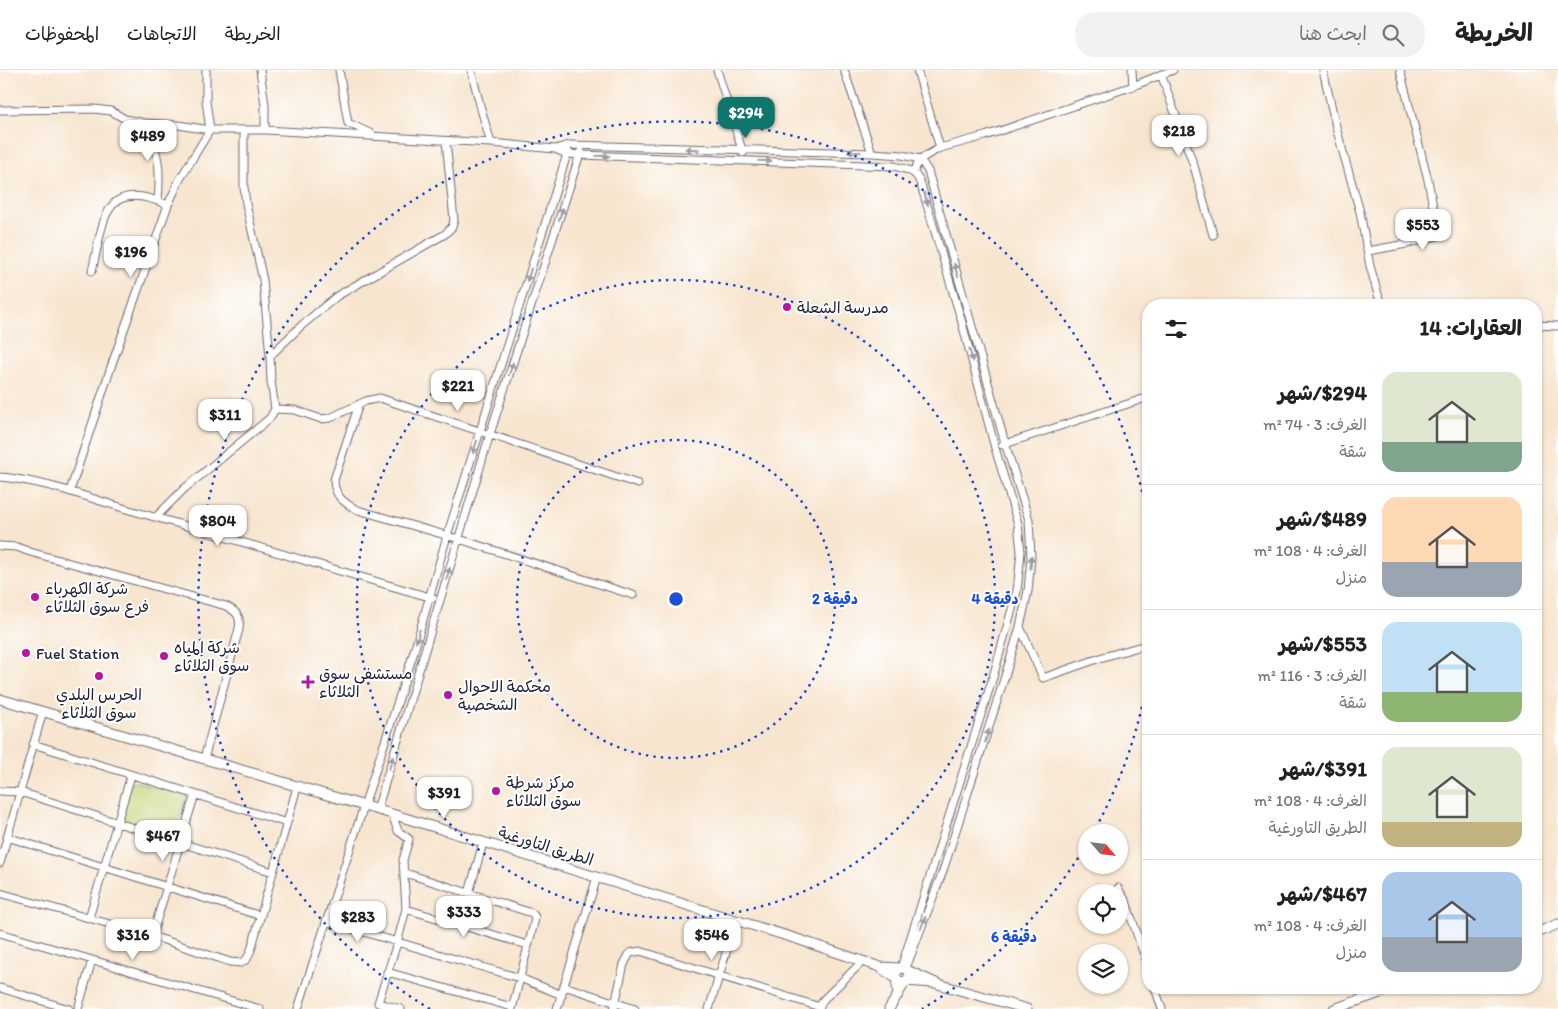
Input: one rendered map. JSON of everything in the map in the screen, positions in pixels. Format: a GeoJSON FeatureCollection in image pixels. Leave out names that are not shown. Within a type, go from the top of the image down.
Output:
{"type":"FeatureCollection","features":[{"type":"Feature","properties":{"kind":"street"},"geometry":{"type":"LineString","coordinates":[[70,491],[112,361],[168,205],[180,179],[210,130],[206,70]]}},
{"type":"Feature","properties":{"kind":"street"},"geometry":{"type":"LineString","coordinates":[[260,70],[265,111],[265,130]]}},
{"type":"Feature","properties":{"kind":"street"},"geometry":{"type":"LineString","coordinates":[[339,70],[348,123],[375,136]]}},
{"type":"Feature","properties":{"kind":"street"},"geometry":{"type":"LineString","coordinates":[[471,70],[491,143]]}},
{"type":"Feature","properties":{"kind":"street"},"geometry":{"type":"LineString","coordinates":[[717,70],[744,160]]}},
{"type":"Feature","properties":{"kind":"street"},"geometry":{"type":"LineString","coordinates":[[844,70],[872,152]]}},
{"type":"Feature","properties":{"kind":"street"},"geometry":{"type":"LineString","coordinates":[[917,70],[940,148]]}},
{"type":"Feature","properties":{"kind":"street"},"geometry":{"type":"LineString","coordinates":[[1132,70],[1132,86]]}},
{"type":"Feature","properties":{"kind":"street"},"geometry":{"type":"LineString","coordinates":[[914,171],[920,159],[940,148],[985,136],[1132,86],[1172,70]]}},
{"type":"Feature","properties":{"kind":"street"},"geometry":{"type":"LineString","coordinates":[[1322,70],[1360,212],[1380,299]]}},
{"type":"Feature","properties":{"kind":"street"},"geometry":{"type":"LineString","coordinates":[[1368,251],[1412,243],[1437,236],[1438,233],[1430,188],[1400,70]]}},
{"type":"Feature","properties":{"kind":"street"},"geometry":{"type":"LineString","coordinates":[[1161,74],[1194,166],[1213,235]]}},
{"type":"Feature","properties":{"kind":"street"},"geometry":{"type":"LineString","coordinates":[[0,110],[94,109],[111,111],[126,119],[145,123],[178,125],[210,130],[265,130],[491,143],[555,149],[567,154],[580,155],[894,166],[914,171],[922,185],[955,299],[995,448],[1018,524],[1021,552],[1017,591],[993,677],[926,892],[914,923],[905,969],[910,976],[889,1009]]}},
{"type":"Feature","properties":{"kind":"street"},"geometry":{"type":"LineString","coordinates":[[145,123],[156,147],[159,163],[158,200]]}},
{"type":"Feature","properties":{"kind":"street"},"geometry":{"type":"LineString","coordinates":[[156,517],[184,489],[270,418],[275,409],[270,381],[270,356],[263,280],[245,196],[244,130]]}},
{"type":"Feature","properties":{"kind":"street"},"geometry":{"type":"LineString","coordinates":[[270,356],[301,326],[338,296],[444,234],[452,227],[454,220],[446,141]]}},
{"type":"Feature","properties":{"kind":"street"},"geometry":{"type":"LineString","coordinates":[[555,149],[569,145],[872,152],[920,159],[928,171],[1005,443],[1029,520],[1032,541],[1028,591],[1020,627],[944,870],[905,969]]}},
{"type":"Feature","properties":{"kind":"street"},"geometry":{"type":"LineString","coordinates":[[298,1009],[412,658],[447,536],[569,145]]}},
{"type":"Feature","properties":{"kind":"street"},"geometry":{"type":"LineString","coordinates":[[377,810],[490,434],[582,146]]}},
{"type":"Feature","properties":{"kind":"street"},"geometry":{"type":"LineString","coordinates":[[92,271],[109,207],[119,198],[131,195],[147,197],[168,205]]}},
{"type":"Feature","properties":{"kind":"street"},"geometry":{"type":"LineString","coordinates":[[955,299],[964,296]]}},
{"type":"Feature","properties":{"kind":"street"},"geometry":{"type":"LineString","coordinates":[[1542,325],[1558,326]]}},
{"type":"Feature","properties":{"kind":"street"},"geometry":{"type":"LineString","coordinates":[[275,409],[295,410],[321,418],[330,418],[366,401],[380,398],[638,484]]}},
{"type":"Feature","properties":{"kind":"street"},"geometry":{"type":"LineString","coordinates":[[995,448],[1005,443],[1142,399]]}},
{"type":"Feature","properties":{"kind":"street"},"geometry":{"type":"LineString","coordinates":[[359,404],[334,480],[336,492],[348,506],[459,539],[633,595]]}},
{"type":"Feature","properties":{"kind":"street"},"geometry":{"type":"LineString","coordinates":[[0,477],[22,479],[70,491],[440,600]]}},
{"type":"Feature","properties":{"kind":"street"},"geometry":{"type":"LineString","coordinates":[[0,546],[17,547],[226,606],[238,614],[240,619],[239,628],[204,760]]}},
{"type":"Feature","properties":{"kind":"street"},"geometry":{"type":"LineString","coordinates":[[1020,627],[1043,678],[1103,657],[1142,646]]}},
{"type":"Feature","properties":{"kind":"street","name":"الطريق التاورغية"},"geometry":{"type":"LineString","coordinates":[[0,699],[392,814],[797,939],[880,967]]}},
{"type":"Feature","properties":{"kind":"street"},"geometry":{"type":"LineString","coordinates":[[0,863],[43,711]]}},
{"type":"Feature","properties":{"kind":"street"},"geometry":{"type":"LineString","coordinates":[[33,744],[287,823]]}},
{"type":"Feature","properties":{"kind":"street"},"geometry":{"type":"LineString","coordinates":[[966,761],[978,763]]}},
{"type":"Feature","properties":{"kind":"street"},"geometry":{"type":"LineString","coordinates":[[89,918],[131,775]]}},
{"type":"Feature","properties":{"kind":"street"},"geometry":{"type":"LineString","coordinates":[[0,893],[152,936],[230,962],[241,963],[247,959],[251,950],[297,787]]}},
{"type":"Feature","properties":{"kind":"street"},"geometry":{"type":"LineString","coordinates":[[0,791],[20,792],[181,841],[273,872]]}},
{"type":"Feature","properties":{"kind":"street"},"geometry":{"type":"LineString","coordinates":[[152,936],[195,794]]}},
{"type":"Feature","properties":{"kind":"street"},"geometry":{"type":"LineString","coordinates":[[392,814],[398,831],[409,839],[403,860],[406,909],[398,943],[378,1002],[401,1009]]}},
{"type":"Feature","properties":{"kind":"street"},"geometry":{"type":"LineString","coordinates":[[7,837],[261,916]]}},
{"type":"Feature","properties":{"kind":"street"},"geometry":{"type":"LineString","coordinates":[[469,893],[483,843]]}},
{"type":"Feature","properties":{"kind":"street"},"geometry":{"type":"LineString","coordinates":[[387,972],[512,1008],[534,923],[535,917],[532,913],[405,874]]}},
{"type":"Feature","properties":{"kind":"street"},"geometry":{"type":"LineString","coordinates":[[557,1009],[597,877]]}},
{"type":"Feature","properties":{"kind":"street"},"geometry":{"type":"LineString","coordinates":[[1128,908],[1142,949]]}},
{"type":"Feature","properties":{"kind":"street"},"geometry":{"type":"LineString","coordinates":[[406,909],[528,945]]}},
{"type":"Feature","properties":{"kind":"street"},"geometry":{"type":"LineString","coordinates":[[709,1009],[736,920]]}},
{"type":"Feature","properties":{"kind":"street"},"geometry":{"type":"LineString","coordinates":[[326,922],[520,978],[562,995]]}},
{"type":"Feature","properties":{"kind":"street"},"geometry":{"type":"LineString","coordinates":[[1542,930],[1558,924]]}},
{"type":"Feature","properties":{"kind":"street"},"geometry":{"type":"LineString","coordinates":[[0,934],[260,1009]]}},
{"type":"Feature","properties":{"kind":"street"},"geometry":{"type":"LineString","coordinates":[[615,1006],[624,964],[630,954],[640,951],[820,1008],[823,1000],[862,962]]}},
{"type":"Feature","properties":{"kind":"street"},"geometry":{"type":"LineString","coordinates":[[78,1009],[92,960]]}},
{"type":"Feature","properties":{"kind":"street"},"geometry":{"type":"LineString","coordinates":[[880,967],[905,969],[938,984],[1027,1009]]}},
{"type":"Feature","properties":{"kind":"street"},"geometry":{"type":"LineString","coordinates":[[880,967],[899,981],[938,984]]}},
{"type":"Feature","properties":{"kind":"street"},"geometry":{"type":"LineString","coordinates":[[898,995],[897,970],[905,969]]}},
{"type":"Feature","properties":{"kind":"street"},"geometry":{"type":"LineString","coordinates":[[564,986],[615,1006],[635,1009]]}},
{"type":"Feature","properties":{"kind":"street"},"geometry":{"type":"LineString","coordinates":[[0,988],[68,1009]]}},
{"type":"Feature","properties":{"kind":"street"},"geometry":{"type":"LineString","coordinates":[[1157,994],[1162,1009]]}},
{"type":"Feature","properties":{"kind":"street"},"geometry":{"type":"LineString","coordinates":[[1334,1009],[1366,994]]}},
{"type":"Feature","properties":{"kind":"green space"},"geometry":{"type":"Polygon","coordinates":[[[132,781],[187,795],[173,838],[119,821],[132,781]]]}},
{"type":"Feature","properties":{"kind":"place","name":"مدرسة الشعلة"},"geometry":{"type":"Point","coordinates":[787,307]}},
{"type":"Feature","properties":{"kind":"place","name":"شركة الكهرباء فرع سوق الثلاثاء"},"geometry":{"type":"Point","coordinates":[35,597]}},
{"type":"Feature","properties":{"kind":"place","name":"Fuel Station"},"geometry":{"type":"Point","coordinates":[26,653]}},
{"type":"Feature","properties":{"kind":"place","name":"شركة المياه سوق الثلاثاء"},"geometry":{"type":"Point","coordinates":[164,656]}},
{"type":"Feature","properties":{"kind":"place","name":"الحرس البلدي سوق الثلاثاء"},"geometry":{"type":"Point","coordinates":[99,676]}},
{"type":"Feature","properties":{"kind":"place","name":"مستشفى سوق الثلاثاء"},"geometry":{"type":"Point","coordinates":[308,682]}},
{"type":"Feature","properties":{"kind":"place","name":"محكمة الاحوال الشخصية"},"geometry":{"type":"Point","coordinates":[448,695]}},
{"type":"Feature","properties":{"kind":"place","name":"مركز شرطة سوق الثلاثاء"},"geometry":{"type":"Point","coordinates":[496,791]}}]}
